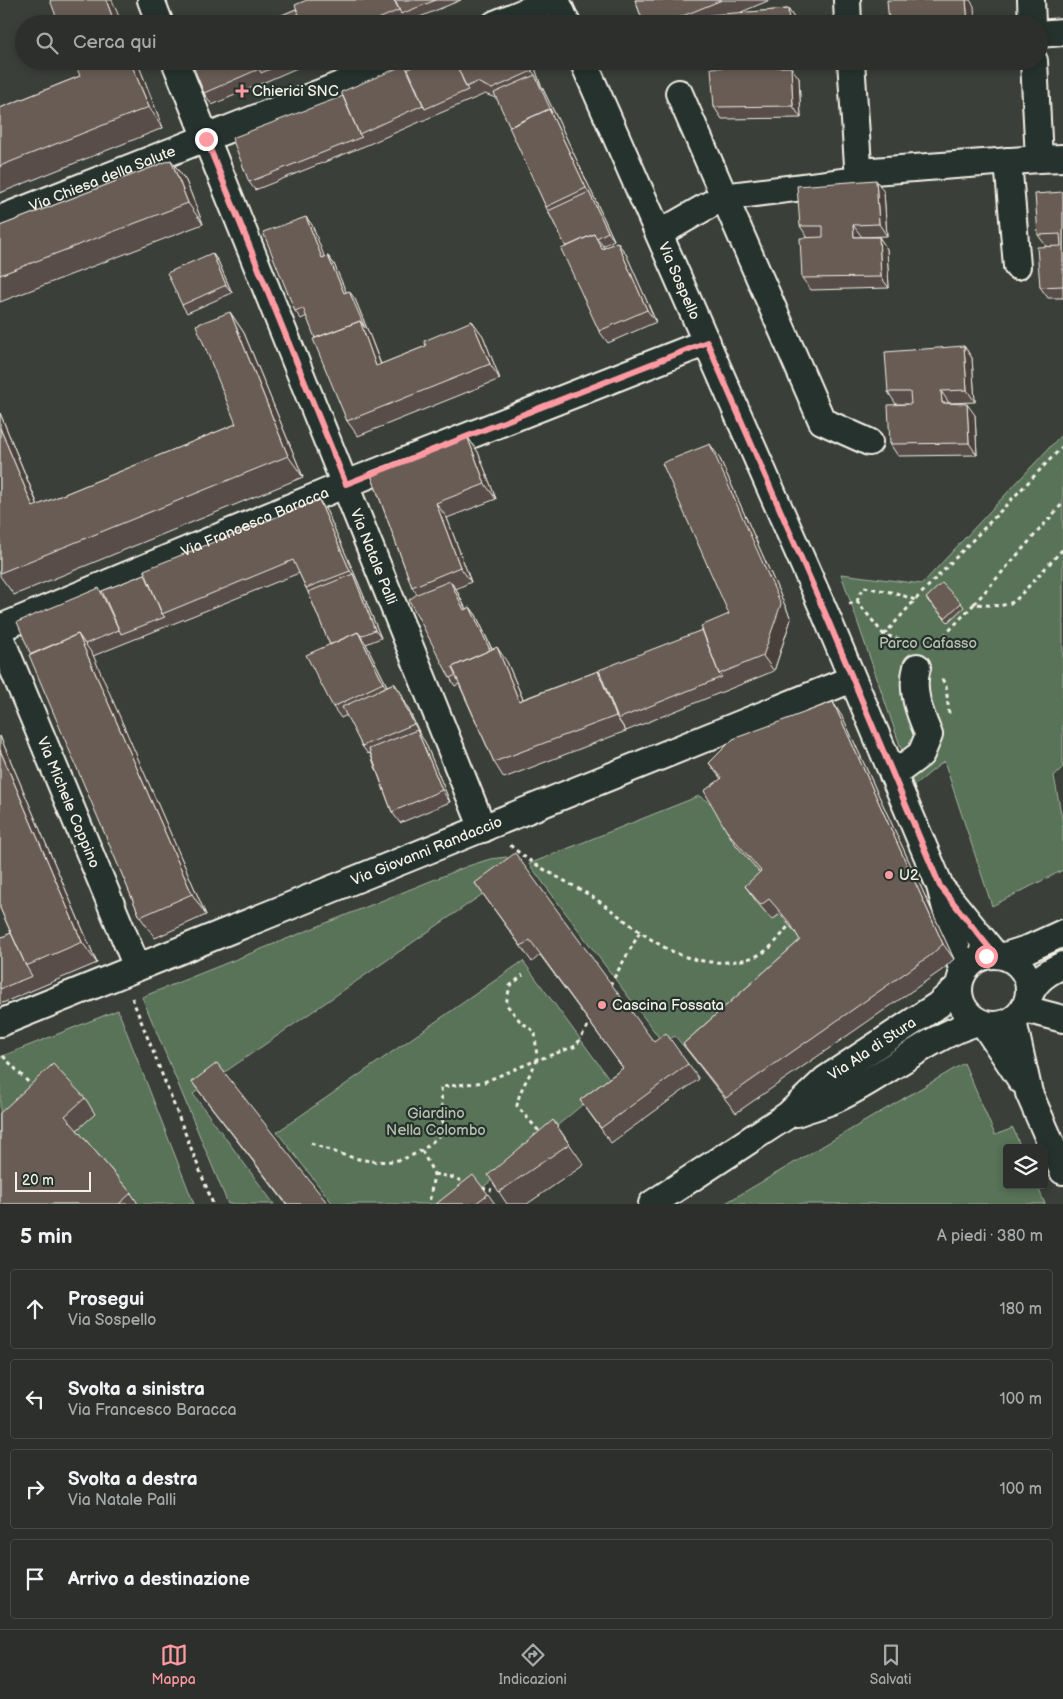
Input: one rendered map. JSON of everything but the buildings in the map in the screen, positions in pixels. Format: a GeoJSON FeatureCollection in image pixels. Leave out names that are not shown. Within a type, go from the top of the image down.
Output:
{"type":"FeatureCollection","features":[{"type":"Feature","properties":{"kind":"street"},"geometry":{"type":"LineString","coordinates":[[151,0],[157,15]]}},
{"type":"Feature","properties":{"kind":"street"},"geometry":{"type":"LineString","coordinates":[[518,15],[555,0],[562,15]]}},
{"type":"Feature","properties":{"kind":"street"},"geometry":{"type":"LineString","coordinates":[[847,0],[848,15]]}},
{"type":"Feature","properties":{"kind":"street"},"geometry":{"type":"LineString","coordinates":[[1030,0],[1031,15]]}},
{"type":"Feature","properties":{"kind":"street"},"geometry":{"type":"LineString","coordinates":[[1048,33],[1063,32]]}},
{"type":"Feature","properties":{"kind":"street","name":"Via Natale Palli"},"geometry":{"type":"LineString","coordinates":[[179,70],[486,827]]}},
{"type":"Feature","properties":{"kind":"street","name":"Via Chiesa della Salute"},"geometry":{"type":"LineString","coordinates":[[0,219],[378,70]]}},
{"type":"Feature","properties":{"kind":"street","name":"Via Sospello"},"geometry":{"type":"LineString","coordinates":[[588,70],[825,613],[940,886],[961,980]]}},
{"type":"Feature","properties":{"kind":"street"},"geometry":{"type":"LineString","coordinates":[[660,233],[723,197],[859,180],[852,70]]}},
{"type":"Feature","properties":{"kind":"street"},"geometry":{"type":"LineString","coordinates":[[859,172],[1051,158],[1036,70]]}},
{"type":"Feature","properties":{"kind":"street"},"geometry":{"type":"LineString","coordinates":[[679,92],[723,197],[822,421],[869,442]]}},
{"type":"Feature","properties":{"kind":"street"},"geometry":{"type":"LineString","coordinates":[[1008,161],[1017,266]]}},
{"type":"Feature","properties":{"kind":"street","name":"Via Francesco Baracca"},"geometry":{"type":"LineString","coordinates":[[0,628],[346,484],[707,342]]}},
{"type":"Feature","properties":{"kind":"street","name":"Via Michele Coppino"},"geometry":{"type":"LineString","coordinates":[[0,637],[129,970]]}},
{"type":"Feature","properties":{"kind":"street"},"geometry":{"type":"LineString","coordinates":[[893,774],[921,754],[929,735],[917,707],[915,675],[919,655]]}},
{"type":"Feature","properties":{"kind":"street","name":"Via Giovanni Randaccio"},"geometry":{"type":"LineString","coordinates":[[0,1023],[852,679]]}},
{"type":"Feature","properties":{"kind":"street","name":"Via Sospello"},"geometry":{"type":"LineString","coordinates":[[940,886],[1000,955]]}},
{"type":"Feature","properties":{"kind":"street"},"geometry":{"type":"LineString","coordinates":[[1063,933],[1030,948],[977,959],[961,980],[961,1002],[965,1010],[981,1023],[1029,1093],[1063,1170]]}},
{"type":"Feature","properties":{"kind":"street"},"geometry":{"type":"LineString","coordinates":[[1000,955],[1020,965],[1025,973],[1023,1008],[1029,1093]]}},
{"type":"Feature","properties":{"kind":"street"},"geometry":{"type":"LineString","coordinates":[[981,1023],[1004,1025],[1023,1008],[1034,984],[1063,965]]}},
{"type":"Feature","properties":{"kind":"street","name":"Via Ala di Stura"},"geometry":{"type":"LineString","coordinates":[[661,1201],[788,1116],[826,1079],[938,1005],[961,980]]}},
{"type":"Feature","properties":{"kind":"street"},"geometry":{"type":"LineString","coordinates":[[1023,1008],[1063,1019]]}},
{"type":"Feature","properties":{"kind":"street","name":"Via Ala di Stura"},"geometry":{"type":"LineString","coordinates":[[788,1116],[836,1099],[936,1038],[955,1029],[981,1023]]}},
{"type":"Feature","properties":{"kind":"path"},"geometry":{"type":"LineString","coordinates":[[884,635],[915,600],[1063,446]]}},
{"type":"Feature","properties":{"kind":"path"},"geometry":{"type":"LineString","coordinates":[[857,601],[884,635],[903,640],[919,655],[974,604],[1063,503]]}},
{"type":"Feature","properties":{"kind":"path"},"geometry":{"type":"LineString","coordinates":[[974,604],[1000,606],[1014,602],[1063,549]]}},
{"type":"Feature","properties":{"kind":"path"},"geometry":{"type":"LineString","coordinates":[[825,613],[857,601],[864,587],[896,593],[915,600]]}},
{"type":"Feature","properties":{"kind":"path"},"geometry":{"type":"LineString","coordinates":[[486,827],[516,851],[599,901],[640,932],[679,956],[712,963],[752,960],[773,946],[789,925]]}},
{"type":"Feature","properties":{"kind":"path"},"geometry":{"type":"LineString","coordinates":[[608,989],[640,932]]}},
{"type":"Feature","properties":{"kind":"path"},"geometry":{"type":"LineString","coordinates":[[129,970],[213,1204]]}},
{"type":"Feature","properties":{"kind":"path"},"geometry":{"type":"LineString","coordinates":[[523,975],[510,986],[506,1004],[520,1021],[535,1032],[537,1060],[531,1076],[519,1092],[517,1106],[538,1130],[531,1144]]}},
{"type":"Feature","properties":{"kind":"path"},"geometry":{"type":"LineString","coordinates":[[311,1143],[354,1160],[395,1162],[422,1150],[443,1132],[440,1088],[484,1082],[576,1046],[595,1014]]}},
{"type":"Feature","properties":{"kind":"path"},"geometry":{"type":"LineString","coordinates":[[3,1056],[37,1091]]}},
{"type":"Feature","properties":{"kind":"path"},"geometry":{"type":"LineString","coordinates":[[422,1150],[434,1174],[429,1204]]}},
{"type":"Feature","properties":{"kind":"path"},"geometry":{"type":"LineString","coordinates":[[434,1174],[451,1177],[472,1185]]}},
{"type":"Feature","properties":{"kind":"path"},"geometry":{"type":"LineString","coordinates":[[479,1188],[492,1190]]}},
{"type":"Feature","properties":{"kind":"green space","name":"Parco Cafasso"},"geometry":{"type":"Polygon","coordinates":[[[1063,433],[1063,767],[1054,776],[1063,824],[1063,870],[992,906],[944,761],[914,786],[841,574],[922,584],[1063,433]]]}},
{"type":"Feature","properties":{"kind":"green space"},"geometry":{"type":"Polygon","coordinates":[[[699,796],[715,806],[772,886],[756,901],[772,920],[780,914],[801,939],[811,955],[694,1059],[675,1036],[663,1043],[529,864],[699,796]]]}},
{"type":"Feature","properties":{"kind":"green space"},"geometry":{"type":"Polygon","coordinates":[[[506,857],[522,867],[193,1094],[274,1204],[228,1204],[142,997],[468,866],[490,859],[506,857]]]}},
{"type":"Feature","properties":{"kind":"green space","name":"Giardino Nella Colombo"},"geometry":{"type":"Polygon","coordinates":[[[523,961],[611,1081],[463,1204],[333,1204],[277,1132],[523,961]]]}},
{"type":"Feature","properties":{"kind":"green space"},"geometry":{"type":"Polygon","coordinates":[[[118,1010],[194,1204],[0,1204],[0,1057],[118,1010]]]}},
{"type":"Feature","properties":{"kind":"green space"},"geometry":{"type":"Polygon","coordinates":[[[964,1063],[995,1135],[1013,1128],[1019,1144],[1003,1144],[1003,1189],[1039,1189],[1045,1204],[724,1204],[964,1063]]]}},
{"type":"Feature","properties":{"kind":"place","name":"Chierici SNC"},"geometry":{"type":"Point","coordinates":[242,91]}},
{"type":"Feature","properties":{"kind":"place","name":"U2"},"geometry":{"type":"Point","coordinates":[889,875]}},
{"type":"Feature","properties":{"kind":"place","name":"Cascina Fossata"},"geometry":{"type":"Point","coordinates":[602,1005]}},
{"type":"Feature","properties":{"kind":"route"},"geometry":{"type":"LineString","coordinates":[[206,139],[346,484],[707,342],[825,613],[940,886],[995,955],[986,956]]}}]}
